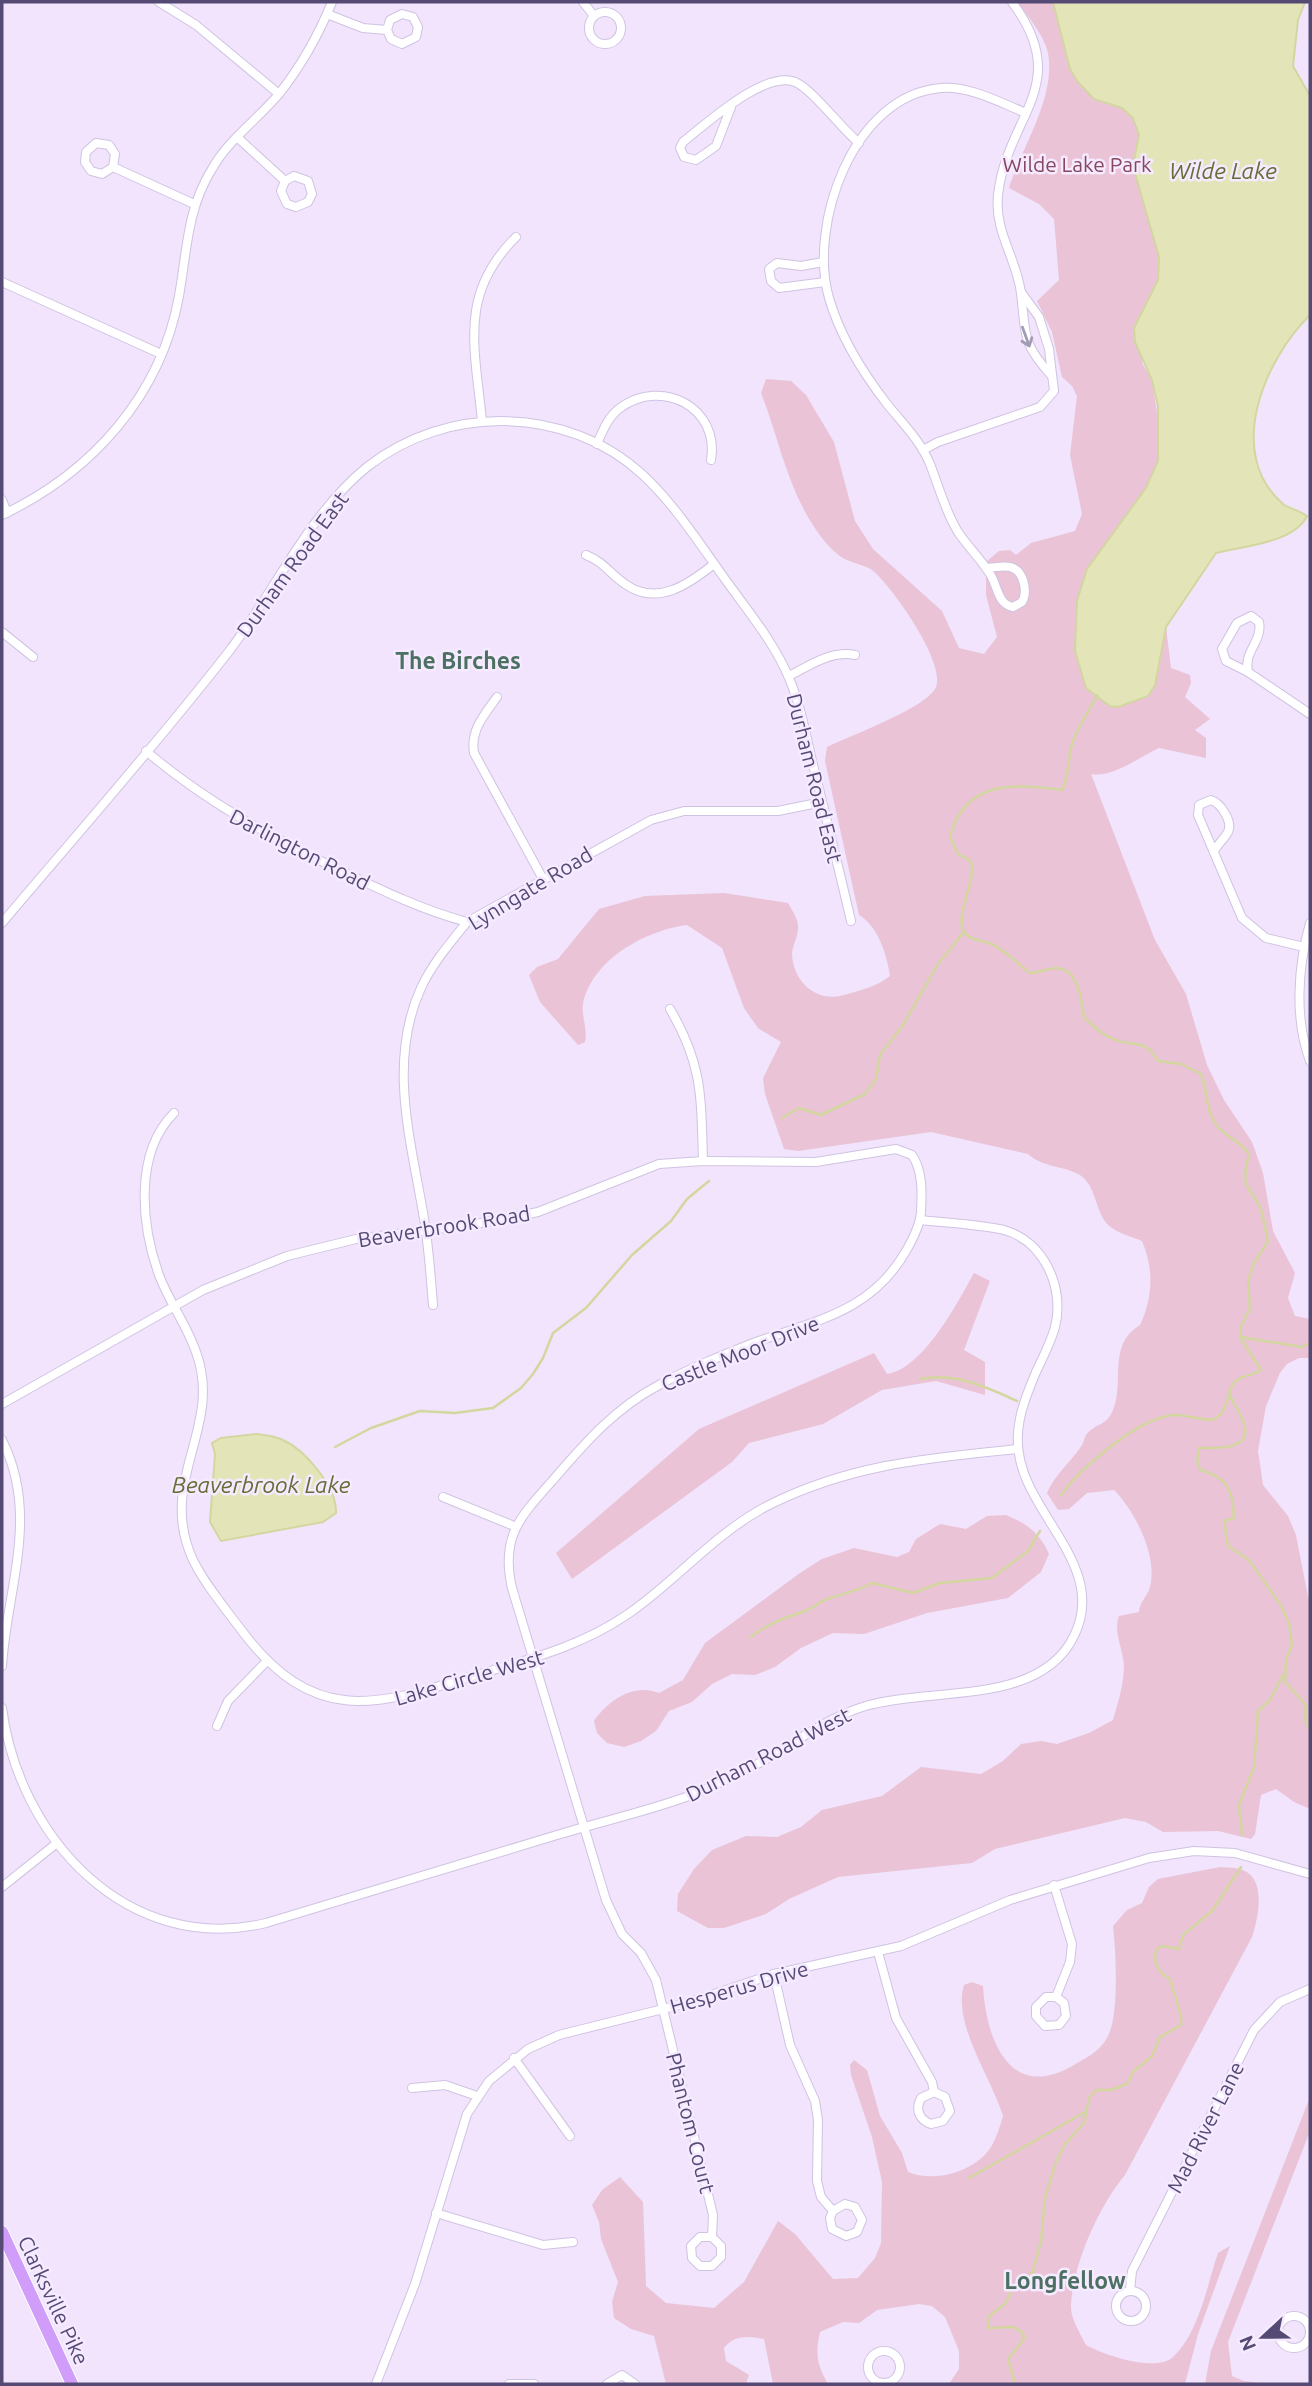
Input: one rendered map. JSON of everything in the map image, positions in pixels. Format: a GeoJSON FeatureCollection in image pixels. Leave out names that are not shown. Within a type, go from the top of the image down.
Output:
{"type":"FeatureCollection","features":[{"type":"Feature","properties":{"kind":"main road","name":"Clarksville Pike"},"geometry":{"type":"LineString","coordinates":[[2,2232],[72,2384]]}},
{"type":"Feature","properties":{"kind":"street"},"geometry":{"type":"LineString","coordinates":[[159,2],[196,25],[279,94]]}},
{"type":"Feature","properties":{"kind":"street"},"geometry":{"type":"LineString","coordinates":[[2,500],[4,514],[55,487],[94,454],[127,416],[161,354],[178,298],[194,204],[212,169],[237,136],[279,94],[305,57],[332,2]]}},
{"type":"Feature","properties":{"kind":"street"},"geometry":{"type":"LineString","coordinates":[[583,2],[594,16]]}},
{"type":"Feature","properties":{"kind":"street"},"geometry":{"type":"LineString","coordinates":[[1012,2],[1029,26],[1039,51],[1038,80],[1001,181],[998,205],[1000,231],[1021,292],[1024,335],[1034,355],[1051,375]]}},
{"type":"Feature","properties":{"kind":"street"},"geometry":{"type":"LineString","coordinates":[[604,12],[618,18],[621,28],[616,40],[602,44],[591,36],[589,23],[594,16],[604,12]]}},
{"type":"Feature","properties":{"kind":"street"},"geometry":{"type":"LineString","coordinates":[[327,15],[363,28],[387,30]]}},
{"type":"Feature","properties":{"kind":"street"},"geometry":{"type":"LineString","coordinates":[[731,107],[716,146],[696,160],[684,158],[680,148],[683,142],[731,107],[766,82],[796,82],[859,143]]}},
{"type":"Feature","properties":{"kind":"street"},"geometry":{"type":"LineString","coordinates":[[986,568],[1008,566],[1019,572],[1026,589],[1022,602],[1013,607],[1004,604],[986,568],[948,514],[923,450],[856,359],[836,317],[825,282],[824,235],[832,199],[859,143],[885,112],[897,104],[939,88],[967,90],[1026,113]]}},
{"type":"Feature","properties":{"kind":"street"},"geometry":{"type":"LineString","coordinates":[[237,136],[285,181]]}},
{"type":"Feature","properties":{"kind":"street"},"geometry":{"type":"LineString","coordinates":[[113,167],[194,204]]}},
{"type":"Feature","properties":{"kind":"street"},"geometry":{"type":"LineString","coordinates":[[482,421],[474,307],[489,268],[516,237]]}},
{"type":"Feature","properties":{"kind":"street"},"geometry":{"type":"LineString","coordinates":[[823,262],[809,266],[777,263],[769,269],[769,275],[779,288],[825,282]]}},
{"type":"Feature","properties":{"kind":"street"},"geometry":{"type":"LineString","coordinates":[[2,282],[161,354]]}},
{"type":"Feature","properties":{"kind":"street"},"geometry":{"type":"LineString","coordinates":[[923,450],[1040,407],[1054,391],[1044,327],[1033,306],[1021,292]]}},
{"type":"Feature","properties":{"kind":"street"},"geometry":{"type":"LineString","coordinates":[[597,444],[607,422],[621,407],[642,397],[673,396],[692,407],[706,424],[712,443],[710,460]]}},
{"type":"Feature","properties":{"kind":"street","name":"Durham Road East"},"geometry":{"type":"LineString","coordinates":[[2,923],[229,652],[315,524],[351,481],[369,466],[408,442],[431,432],[482,421],[547,426],[597,444],[640,472],[714,564],[770,642],[789,676],[851,921]]}},
{"type":"Feature","properties":{"kind":"street"},"geometry":{"type":"LineString","coordinates":[[586,555],[600,560],[625,584],[648,593],[681,588],[714,564]]}},
{"type":"Feature","properties":{"kind":"street"},"geometry":{"type":"LineString","coordinates":[[1248,673],[1249,652],[1260,634],[1259,622],[1251,616],[1237,623],[1222,649],[1226,661],[1310,714]]}},
{"type":"Feature","properties":{"kind":"street"},"geometry":{"type":"LineString","coordinates":[[2,632],[33,657]]}},
{"type":"Feature","properties":{"kind":"street"},"geometry":{"type":"LineString","coordinates":[[789,676],[827,657],[845,653],[855,655]]}},
{"type":"Feature","properties":{"kind":"street"},"geometry":{"type":"LineString","coordinates":[[497,697],[478,724],[473,744],[474,753],[543,879]]}},
{"type":"Feature","properties":{"kind":"street","name":"Darlington Road"},"geometry":{"type":"LineString","coordinates":[[146,751],[186,785],[245,823],[404,901],[467,922]]}},
{"type":"Feature","properties":{"kind":"street"},"geometry":{"type":"LineString","coordinates":[[1214,851],[1229,830],[1221,806],[1211,800],[1202,802],[1198,810],[1214,851],[1242,918],[1266,938],[1304,947]]}},
{"type":"Feature","properties":{"kind":"street","name":"Lynngate Road"},"geometry":{"type":"LineString","coordinates":[[433,1306],[426,1228],[403,1086],[407,1036],[422,986],[467,922],[636,827],[667,815],[700,809],[778,811],[822,802]]}},
{"type":"Feature","properties":{"kind":"street"},"geometry":{"type":"LineString","coordinates":[[1310,923],[1304,947],[1300,1004],[1310,1061]]}},
{"type":"Feature","properties":{"kind":"street"},"geometry":{"type":"LineString","coordinates":[[1300,1004],[1310,1004]]}},
{"type":"Feature","properties":{"kind":"street"},"geometry":{"type":"LineString","coordinates":[[670,1009],[691,1046],[700,1078],[703,1161]]}},
{"type":"Feature","properties":{"kind":"street","name":"Lake Circle West"},"geometry":{"type":"LineString","coordinates":[[174,1113],[157,1134],[152,1147],[145,1196],[154,1258],[197,1352],[203,1383],[202,1418],[183,1479],[181,1510],[186,1541],[202,1576],[267,1662],[310,1691],[366,1703],[403,1698],[577,1644],[630,1613],[749,1517],[789,1496],[882,1464],[1018,1449]]}},
{"type":"Feature","properties":{"kind":"street","name":"Beaverbrook Road"},"geometry":{"type":"LineString","coordinates":[[2,1404],[174,1306],[230,1277],[287,1256],[356,1239],[426,1228],[476,1224],[538,1212],[642,1169],[680,1161],[816,1162],[896,1149],[912,1155]]}},
{"type":"Feature","properties":{"kind":"street","name":"Castle Moor Drive"},"geometry":{"type":"LineString","coordinates":[[514,1526],[598,1428],[637,1397],[688,1370],[829,1317],[871,1295],[898,1266],[920,1220],[920,1182],[912,1155]]}},
{"type":"Feature","properties":{"kind":"street","name":"Durham Road West"},"geometry":{"type":"LineString","coordinates":[[2,1708],[8,1747],[20,1784],[57,1843],[107,1889],[146,1915],[185,1928],[226,1930],[266,1923],[705,1789],[755,1766],[819,1726],[850,1711],[916,1695],[1014,1684],[1047,1668],[1074,1637],[1081,1609],[1081,1592],[1073,1561],[1031,1488],[1018,1449],[1025,1397],[1055,1327],[1058,1297],[1049,1268],[1041,1255],[1017,1235],[991,1228],[920,1220]]}},
{"type":"Feature","properties":{"kind":"street"},"geometry":{"type":"LineString","coordinates":[[2,1440],[19,1488],[22,1528],[2,1666]]}},
{"type":"Feature","properties":{"kind":"street"},"geometry":{"type":"LineString","coordinates":[[443,1497],[514,1526],[509,1576],[584,1827],[614,1920],[649,1965],[663,2010]]}},
{"type":"Feature","properties":{"kind":"street"},"geometry":{"type":"LineString","coordinates":[[217,1726],[228,1701],[267,1662]]}},
{"type":"Feature","properties":{"kind":"street"},"geometry":{"type":"LineString","coordinates":[[2,1887],[57,1843]]}},
{"type":"Feature","properties":{"kind":"street","name":"Hesperus Drive"},"geometry":{"type":"LineString","coordinates":[[376,2384],[415,2284],[457,2140],[477,2096],[514,2058],[559,2035],[663,2010],[774,1974],[878,1952],[923,1938],[1010,1900],[1149,1858],[1195,1851],[1251,1856],[1310,1874]]}},
{"type":"Feature","properties":{"kind":"street"},"geometry":{"type":"LineString","coordinates":[[1054,1885],[1072,1944],[1070,1962],[1056,1997]]}},
{"type":"Feature","properties":{"kind":"street"},"geometry":{"type":"LineString","coordinates":[[878,1952],[896,2018],[928,2073],[934,2092],[945,2097],[950,2111],[943,2122],[931,2124],[921,2118],[918,2103],[934,2092]]}},
{"type":"Feature","properties":{"kind":"street"},"geometry":{"type":"LineString","coordinates":[[774,1974],[790,2045],[817,2110],[818,2190],[833,2211],[830,2224],[836,2233],[846,2236],[857,2232],[862,2220],[855,2207],[845,2204],[833,2211]]}},
{"type":"Feature","properties":{"kind":"street","name":"Mad River Lane"},"geometry":{"type":"LineString","coordinates":[[1130,2290],[1132,2271],[1254,2030],[1280,2002],[1310,1989]]}},
{"type":"Feature","properties":{"kind":"street","name":"Phantom Court"},"geometry":{"type":"LineString","coordinates":[[663,2010],[713,2215],[712,2237]]}},
{"type":"Feature","properties":{"kind":"street"},"geometry":{"type":"LineString","coordinates":[[514,2058],[570,2136]]}},
{"type":"Feature","properties":{"kind":"street"},"geometry":{"type":"LineString","coordinates":[[412,2088],[445,2085],[477,2096]]}},
{"type":"Feature","properties":{"kind":"street"},"geometry":{"type":"LineString","coordinates":[[436,2213],[543,2245],[573,2242]]}},
{"type":"Feature","properties":{"kind":"street"},"geometry":{"type":"LineString","coordinates":[[1293,2316],[1305,2321],[1310,2333],[1307,2342],[1295,2348],[1284,2345],[1278,2335],[1281,2323],[1293,2316]]}},
{"type":"Feature","properties":{"kind":"street"},"geometry":{"type":"LineString","coordinates":[[882,2351],[893,2354],[900,2365],[895,2378],[883,2384],[873,2379],[868,2369],[871,2358],[882,2351]]}},
{"type":"Feature","properties":{"kind":"street"},"geometry":{"type":"LineString","coordinates":[[607,2384],[622,2375],[635,2384]]}},
{"type":"Feature","properties":{"kind":"street"},"geometry":{"type":"LineString","coordinates":[[509,2384],[534,2384]]}},
{"type":"Feature","properties":{"kind":"green space","name":"Wilde Lake Park"},"geometry":{"type":"Polygon","coordinates":[[[1018,2],[1053,2],[1062,37],[1094,99],[1122,108],[1133,118],[1139,135],[1133,166],[1159,257],[1158,280],[1151,295],[1142,363],[1152,380],[1160,432],[1158,461],[1146,488],[1087,569],[1077,601],[1075,651],[1086,689],[1110,706],[1118,707],[1148,696],[1158,673],[1166,627],[1171,668],[1190,675],[1191,683],[1185,697],[1210,719],[1195,730],[1206,738],[1206,758],[1159,748],[1117,770],[1091,774],[1155,940],[1186,994],[1207,1065],[1224,1100],[1252,1142],[1263,1173],[1273,1231],[1295,1273],[1288,1298],[1295,1316],[1310,1319],[1310,1358],[1299,1358],[1287,1364],[1280,1373],[1266,1406],[1258,1451],[1263,1485],[1288,1516],[1296,1535],[1310,1607],[1310,1809],[1276,1789],[1261,1795],[1255,1834],[1251,1839],[1218,1831],[1163,1832],[1146,1822],[1125,1818],[995,1849],[972,1863],[838,1877],[789,1899],[766,1914],[724,1928],[708,1928],[677,1911],[678,1894],[694,1869],[712,1850],[746,1836],[777,1837],[801,1827],[822,1810],[882,1796],[921,1767],[981,1774],[1003,1761],[1021,1744],[1041,1741],[1057,1744],[1089,1733],[1113,1720],[1124,1672],[1117,1622],[1119,1616],[1139,1612],[1152,1575],[1143,1535],[1130,1510],[1114,1490],[1087,1493],[1069,1509],[1058,1510],[1047,1493],[1082,1445],[1086,1435],[1104,1422],[1113,1410],[1118,1388],[1120,1353],[1130,1333],[1140,1325],[1150,1294],[1149,1262],[1142,1241],[1119,1232],[1106,1223],[1093,1192],[1084,1179],[1072,1171],[1040,1162],[1028,1154],[931,1132],[798,1151],[784,1149],[765,1094],[763,1078],[781,1042],[758,1028],[744,1008],[722,948],[687,925],[639,940],[597,973],[583,1004],[585,1042],[578,1045],[540,1002],[529,975],[537,967],[558,959],[599,909],[645,896],[724,893],[788,903],[798,925],[792,952],[794,965],[802,982],[816,993],[834,997],[844,995],[874,986],[890,976],[884,950],[876,934],[859,915],[825,761],[827,747],[885,721],[928,697],[935,689],[937,678],[934,663],[916,627],[881,578],[872,570],[837,553],[811,522],[789,475],[761,393],[766,379],[791,381],[806,395],[834,442],[855,521],[873,549],[942,611],[959,648],[984,654],[997,637],[986,595],[986,562],[999,551],[1010,550],[1016,555],[1031,543],[1075,531],[1082,514],[1070,455],[1077,396],[1072,386],[1062,377],[1052,332],[1037,301],[1059,280],[1054,219],[1039,204],[1009,188],[1043,104],[1049,70],[1048,53],[1043,40],[1018,2]]]}},
{"type":"Feature","properties":{"kind":"green space"},"geometry":{"type":"Polygon","coordinates":[[[974,1273],[990,1281],[964,1350],[985,1362],[985,1395],[936,1381],[882,1390],[823,1424],[749,1443],[732,1462],[572,1579],[556,1553],[699,1429],[874,1353],[887,1374],[900,1369],[914,1360],[938,1332],[974,1273]]]}},
{"type":"Feature","properties":{"kind":"green space"},"geometry":{"type":"Polygon","coordinates":[[[1006,1515],[1032,1530],[1049,1554],[1041,1572],[1008,1598],[927,1613],[864,1634],[833,1633],[801,1648],[775,1667],[755,1675],[732,1674],[712,1684],[692,1702],[669,1711],[656,1731],[641,1741],[624,1747],[607,1743],[597,1733],[594,1721],[614,1700],[640,1690],[659,1693],[683,1680],[705,1643],[822,1559],[854,1548],[897,1557],[909,1552],[916,1539],[940,1524],[966,1529],[987,1516],[1006,1515]]]}},
{"type":"Feature","properties":{"kind":"green space"},"geometry":{"type":"Polygon","coordinates":[[[1220,1867],[1243,1870],[1251,1875],[1255,1882],[1259,1900],[1252,1937],[1125,2175],[1097,2219],[1082,2254],[1071,2305],[1074,2320],[1086,2345],[1130,2361],[1165,2361],[1173,2357],[1189,2335],[1201,2308],[1218,2253],[1230,2246],[1198,2334],[1185,2384],[949,2384],[959,2369],[959,2351],[945,2317],[932,2306],[919,2304],[877,2310],[859,2323],[843,2322],[820,2332],[818,2359],[828,2384],[773,2384],[764,2339],[747,2337],[732,2341],[724,2348],[726,2361],[749,2375],[746,2384],[666,2384],[654,2336],[631,2329],[614,2318],[612,2302],[618,2282],[601,2239],[599,2222],[592,2205],[602,2190],[620,2177],[643,2202],[646,2286],[666,2303],[714,2308],[744,2282],[778,2221],[795,2234],[833,2279],[858,2278],[875,2258],[881,2243],[882,2182],[872,2137],[851,2075],[850,2065],[854,2060],[867,2070],[880,2116],[902,2153],[908,2172],[942,2176],[965,2169],[984,2156],[991,2147],[1003,2116],[968,2033],[963,2016],[964,1985],[972,1982],[983,1986],[989,2026],[996,2045],[1018,2071],[1033,2076],[1052,2075],[1074,2065],[1102,2045],[1112,2024],[1116,1981],[1113,1926],[1127,1910],[1142,1903],[1149,1887],[1158,1879],[1220,1867]]]}},
{"type":"Feature","properties":{"kind":"green space"},"geometry":{"type":"Polygon","coordinates":[[[1310,2097],[1310,2131],[1228,2342],[1232,2376],[1244,2381],[1270,2384],[1205,2384],[1211,2351],[1310,2097]]]}},
{"type":"Feature","properties":{"kind":"water","name":"Wilde Lake"},"geometry":{"type":"Polygon","coordinates":[[[1053,2],[1305,2],[1298,20],[1293,66],[1310,96],[1310,315],[1279,356],[1266,381],[1257,407],[1254,433],[1256,459],[1265,483],[1283,504],[1307,516],[1300,525],[1280,538],[1216,553],[1166,627],[1155,685],[1148,696],[1118,707],[1110,706],[1086,688],[1075,651],[1077,601],[1087,569],[1146,488],[1158,461],[1158,406],[1152,380],[1135,342],[1134,328],[1158,280],[1159,257],[1133,166],[1139,135],[1133,118],[1122,108],[1094,99],[1078,82],[1070,69],[1053,2]]]}},
{"type":"Feature","properties":{"kind":"water","name":"Beaverbrook Lake"},"geometry":{"type":"Polygon","coordinates":[[[256,1434],[283,1440],[301,1452],[325,1481],[335,1503],[336,1513],[323,1522],[221,1541],[210,1522],[215,1454],[212,1443],[221,1438],[256,1434]]]}},
{"type":"Feature","properties":{"kind":"waterway"},"geometry":{"type":"LineString","coordinates":[[1097,695],[1073,741],[1062,790],[1027,786],[994,790],[979,795],[957,818],[950,837],[958,854],[971,861],[972,869],[962,925],[969,937],[1000,949],[1030,973],[1055,968],[1065,970],[1078,988],[1084,1017],[1104,1034],[1119,1041],[1148,1048],[1158,1061],[1181,1064],[1201,1074],[1214,1122],[1249,1154],[1245,1179],[1261,1210],[1268,1241],[1253,1265],[1248,1282],[1250,1308],[1241,1326],[1240,1337],[1261,1370],[1238,1379],[1229,1393],[1244,1424],[1243,1439],[1231,1446],[1199,1448],[1197,1459],[1200,1470],[1217,1477],[1228,1487],[1234,1518],[1224,1521],[1228,1546],[1249,1560],[1280,1604],[1289,1623],[1292,1644],[1286,1660],[1285,1682],[1306,1705],[1305,1721],[1310,1730]]}},
{"type":"Feature","properties":{"kind":"waterway"},"geometry":{"type":"LineString","coordinates":[[782,1118],[799,1108],[821,1115],[865,1094],[876,1079],[880,1055],[903,1025],[938,964],[963,933]]}},
{"type":"Feature","properties":{"kind":"waterway"},"geometry":{"type":"LineString","coordinates":[[335,1447],[371,1428],[420,1411],[455,1413],[493,1408],[521,1388],[533,1374],[553,1333],[586,1308],[632,1255],[671,1221],[687,1199],[709,1181]]}},
{"type":"Feature","properties":{"kind":"waterway"},"geometry":{"type":"LineString","coordinates":[[1240,1337],[1302,1347],[1310,1343]]}},
{"type":"Feature","properties":{"kind":"waterway"},"geometry":{"type":"LineString","coordinates":[[920,1379],[958,1379],[1017,1401]]}},
{"type":"Feature","properties":{"kind":"waterway"},"geometry":{"type":"LineString","coordinates":[[1061,1495],[1082,1471],[1112,1445],[1145,1424],[1175,1415],[1213,1420],[1222,1413],[1229,1396]]}},
{"type":"Feature","properties":{"kind":"waterway"},"geometry":{"type":"LineString","coordinates":[[751,1637],[770,1624],[872,1583],[913,1593],[940,1583],[992,1578],[1028,1551],[1040,1531]]}},
{"type":"Feature","properties":{"kind":"waterway"},"geometry":{"type":"LineString","coordinates":[[1242,1835],[1239,1805],[1254,1767],[1258,1711],[1270,1700],[1283,1675]]}},
{"type":"Feature","properties":{"kind":"waterway"},"geometry":{"type":"LineString","coordinates":[[1015,2384],[1008,2359],[1024,2339],[1023,2333],[1014,2327],[988,2328],[988,2317],[1005,2304],[1012,2290],[1033,2271],[1041,2241],[1045,2198],[1056,2162],[1065,2144],[1084,2123],[1089,2098],[1096,2090],[1111,2090],[1127,2084],[1133,2072],[1152,2056],[1160,2037],[1181,2025],[1170,1979],[1159,1970],[1156,1962],[1157,1949],[1162,1946],[1179,1949],[1183,1935],[1212,1911],[1241,1867]]}},
{"type":"Feature","properties":{"kind":"waterway"},"geometry":{"type":"LineString","coordinates":[[969,2178],[1087,2111]]}},
{"type":"Feature","properties":{"kind":"district","name":"The Birches"},"geometry":{"type":"Point","coordinates":[458,660]}},
{"type":"Feature","properties":{"kind":"district","name":"Longfellow"},"geometry":{"type":"Point","coordinates":[1065,2280]}}]}
